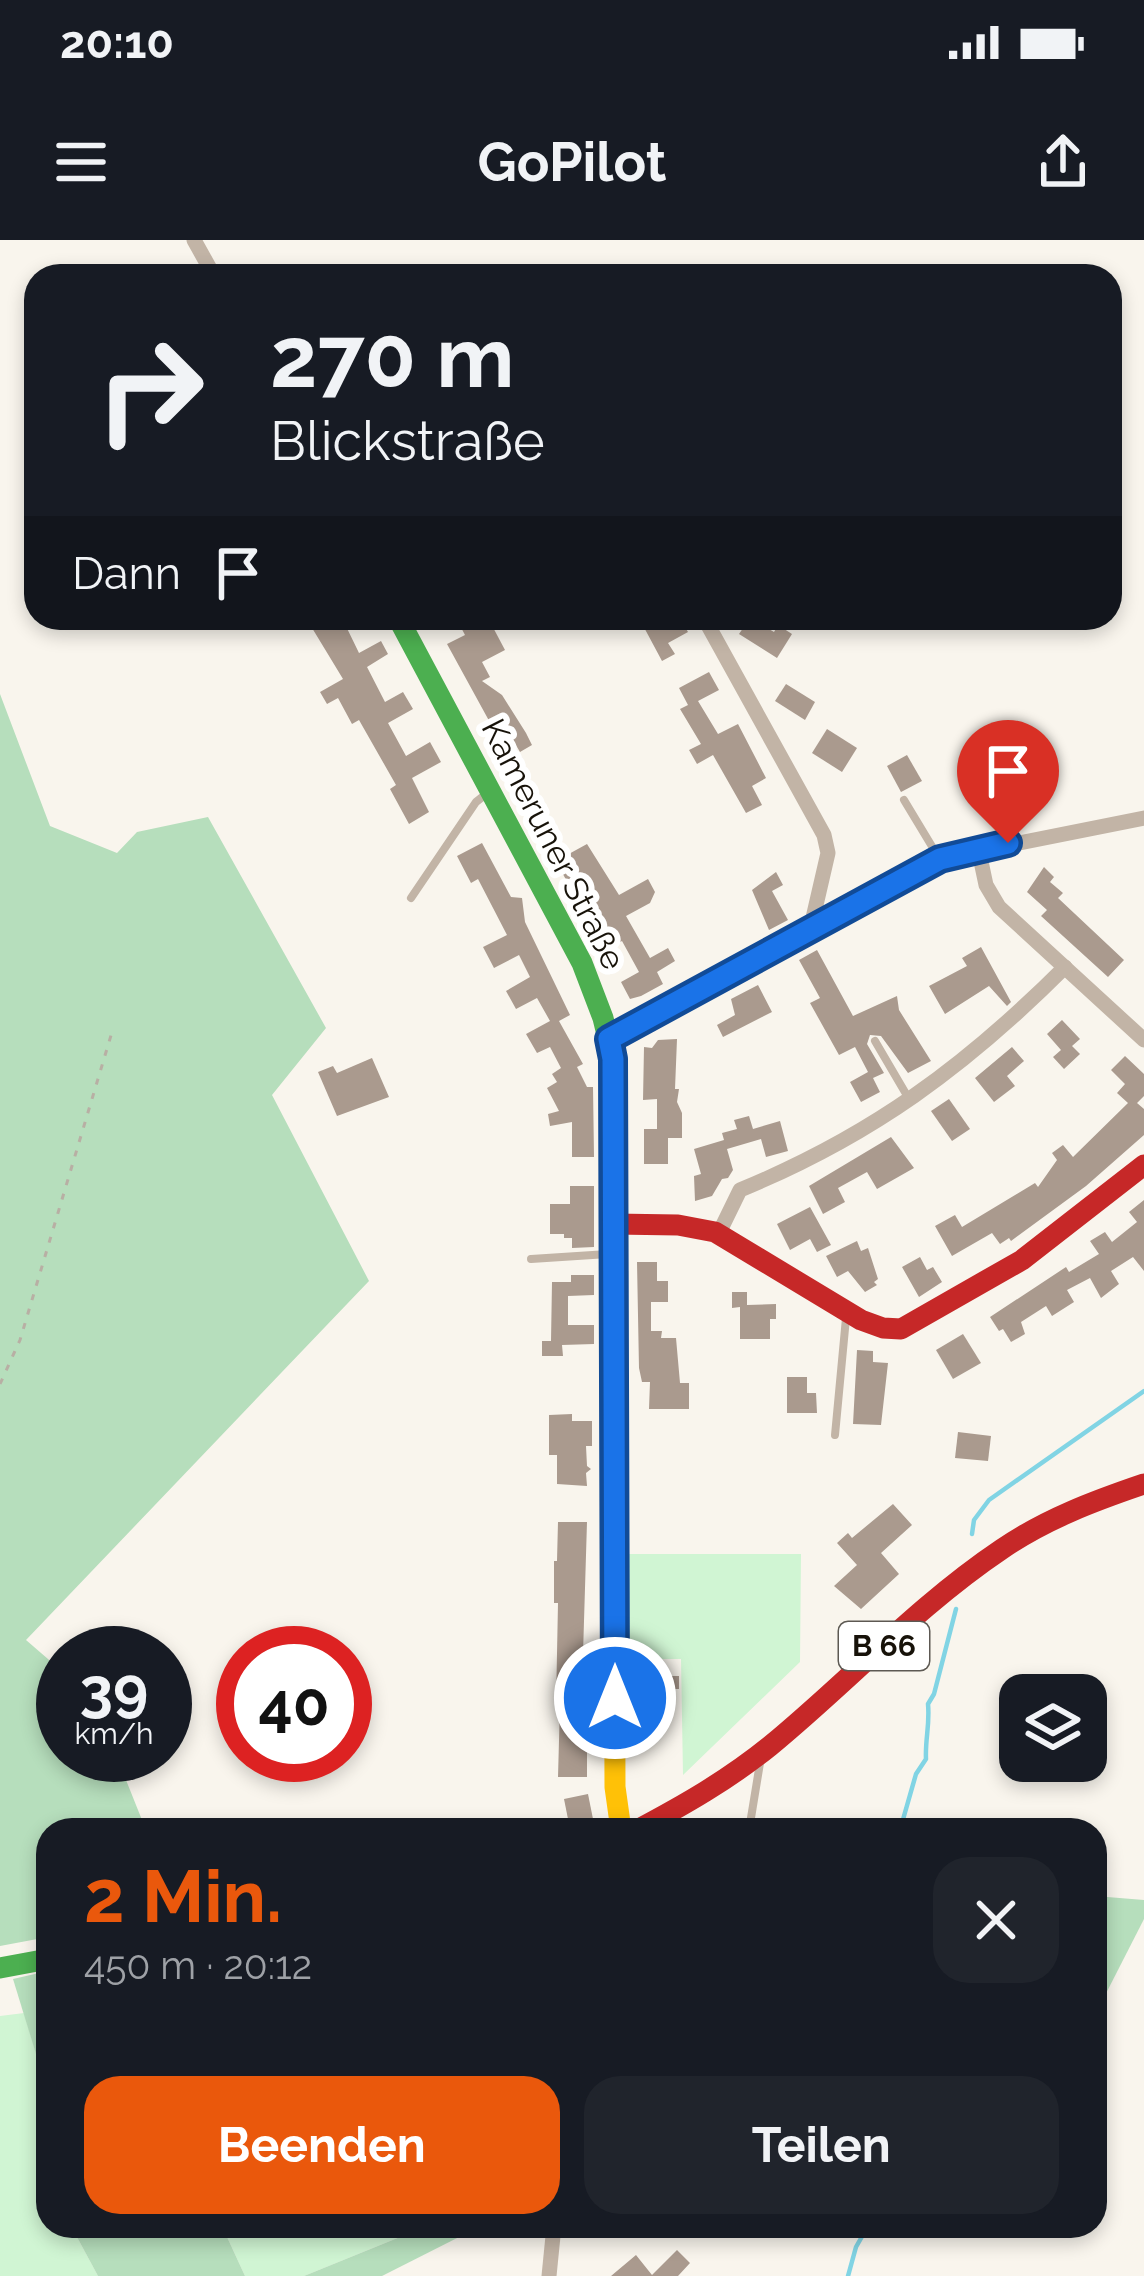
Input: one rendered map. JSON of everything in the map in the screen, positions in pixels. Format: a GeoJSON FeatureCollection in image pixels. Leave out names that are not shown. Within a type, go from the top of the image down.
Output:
{"type":"FeatureCollection","features":[{"type":"Feature","properties":{"kind":"street","name":"Kameruner Straße"},"geometry":{"type":"LineString","coordinates":[[404,630],[582,963],[613,1059],[615,1787],[619,1818]]}},
{"type":"Feature","properties":{"kind":"street"},"geometry":{"type":"LineString","coordinates":[[711,630],[824,835],[828,853],[809,932]]}},
{"type":"Feature","properties":{"kind":"street"},"geometry":{"type":"LineString","coordinates":[[609,1039],[940,859],[1144,818]]}},
{"type":"Feature","properties":{"kind":"street"},"geometry":{"type":"LineString","coordinates":[[979,852],[986,885],[999,907],[1144,1040]]}},
{"type":"Feature","properties":{"kind":"street"},"geometry":{"type":"LineString","coordinates":[[718,1233],[740,1190],[809,1161],[910,1100],[998,1033],[1065,967]]}},
{"type":"Feature","properties":{"kind":"street"},"geometry":{"type":"LineString","coordinates":[[614,1224],[680,1224],[718,1233],[846,1310],[879,1327],[900,1330],[988,1283],[1072,1228],[1144,1165]]}},
{"type":"Feature","properties":{"kind":"street","name":"B 66"},"geometry":{"type":"LineString","coordinates":[[661,1818],[761,1756],[967,1571],[1064,1513],[1144,1484]]}},
{"type":"Feature","properties":{"kind":"street"},"geometry":{"type":"LineString","coordinates":[[0,1969],[36,1962]]}},
{"type":"Feature","properties":{"kind":"street"},"geometry":{"type":"LineString","coordinates":[[549,2276],[553,2238]]}},
{"type":"Feature","properties":{"kind":"lane"},"geometry":{"type":"LineString","coordinates":[[411,898],[476,802],[491,790]]}},
{"type":"Feature","properties":{"kind":"lane"},"geometry":{"type":"LineString","coordinates":[[904,800],[940,859]]}},
{"type":"Feature","properties":{"kind":"lane"},"geometry":{"type":"LineString","coordinates":[[875,1041],[910,1100]]}},
{"type":"Feature","properties":{"kind":"lane"},"geometry":{"type":"LineString","coordinates":[[531,1259],[615,1253]]}},
{"type":"Feature","properties":{"kind":"lane"},"geometry":{"type":"LineString","coordinates":[[835,1435],[846,1310]]}},
{"type":"Feature","properties":{"kind":"lane"},"geometry":{"type":"LineString","coordinates":[[751,1818],[761,1756]]}},
{"type":"Feature","properties":{"kind":"path"},"geometry":{"type":"LineString","coordinates":[[0,1384],[20,1340],[112,1033]]}},
{"type":"Feature","properties":{"kind":"green space"},"geometry":{"type":"Polygon","coordinates":[[[0,694],[50,826],[117,853],[137,832],[208,817],[326,1028],[272,1095],[369,1281],[26,1640],[36,1649],[36,1782],[127,1782],[141,1818],[36,1818],[36,1939],[0,1946],[0,694]]]}},
{"type":"Feature","properties":{"kind":"green space"},"geometry":{"type":"Polygon","coordinates":[[[628,1554],[801,1554],[800,1662],[683,1775],[681,1659],[626,1659],[628,1554]]]}},
{"type":"Feature","properties":{"kind":"green space"},"geometry":{"type":"Polygon","coordinates":[[[1107,1897],[1144,1900],[1144,1919],[1107,1991],[1107,1897]]]}},
{"type":"Feature","properties":{"kind":"green space"},"geometry":{"type":"Polygon","coordinates":[[[36,1974],[36,2054],[13,1979],[36,1974]]]}},
{"type":"Feature","properties":{"kind":"green space"},"geometry":{"type":"Polygon","coordinates":[[[24,2013],[36,2053],[36,2238],[77,2238],[98,2276],[0,2276],[0,2016],[24,2013]]]}},
{"type":"Feature","properties":{"kind":"green space"},"geometry":{"type":"Polygon","coordinates":[[[77,2238],[228,2238],[245,2276],[98,2276],[77,2238]]]}},
{"type":"Feature","properties":{"kind":"green space"},"geometry":{"type":"Polygon","coordinates":[[[228,2238],[397,2238],[304,2276],[245,2276],[228,2238]]]}},
{"type":"Feature","properties":{"kind":"green space"},"geometry":{"type":"Polygon","coordinates":[[[397,2238],[457,2238],[382,2276],[304,2276],[397,2238]]]}},
{"type":"Feature","properties":{"kind":"building"},"geometry":{"type":"Polygon","coordinates":[[[313,630],[348,630],[359,653],[381,641],[388,654],[367,667],[385,702],[403,692],[413,709],[388,723],[406,756],[430,742],[441,762],[412,778],[429,812],[409,824],[390,789],[396,785],[359,720],[352,724],[338,698],[327,704],[320,692],[343,679],[313,630]]]}},
{"type":"Feature","properties":{"kind":"building"},"geometry":{"type":"Polygon","coordinates":[[[462,630],[494,630],[505,650],[482,662],[490,677],[482,681],[502,695],[526,733],[532,745],[520,752],[513,740],[496,749],[487,732],[493,728],[447,644],[465,635],[462,630]]]}},
{"type":"Feature","properties":{"kind":"building"},"geometry":{"type":"Polygon","coordinates":[[[645,630],[687,630],[668,643],[675,654],[662,661],[645,630]]]}},
{"type":"Feature","properties":{"kind":"building"},"geometry":{"type":"Polygon","coordinates":[[[742,630],[786,630],[792,634],[777,658],[739,634],[742,630]]]}},
{"type":"Feature","properties":{"kind":"building"},"geometry":{"type":"Polygon","coordinates":[[[709,672],[719,690],[698,701],[718,734],[738,724],[766,778],[752,786],[762,805],[746,813],[713,755],[697,764],[689,750],[701,744],[680,709],[688,705],[679,688],[709,672]]]}},
{"type":"Feature","properties":{"kind":"building"},"geometry":{"type":"Polygon","coordinates":[[[786,684],[815,702],[805,720],[775,701],[786,684]]]}},
{"type":"Feature","properties":{"kind":"building"},"geometry":{"type":"Polygon","coordinates":[[[827,729],[857,748],[842,772],[812,753],[827,729]]]}},
{"type":"Feature","properties":{"kind":"building"},"geometry":{"type":"Polygon","coordinates":[[[907,755],[922,781],[901,792],[887,766],[907,755]]]}},
{"type":"Feature","properties":{"kind":"building"},"geometry":{"type":"Polygon","coordinates":[[[482,843],[511,897],[522,898],[525,922],[570,1015],[559,1021],[583,1064],[577,1067],[587,1087],[593,1087],[594,1157],[572,1157],[572,1122],[550,1126],[548,1114],[559,1111],[547,1088],[557,1082],[552,1074],[561,1068],[550,1047],[537,1053],[526,1034],[550,1021],[537,998],[516,1009],[506,991],[530,977],[519,955],[494,968],[483,947],[507,935],[478,879],[471,883],[457,856],[482,843]]]}},
{"type":"Feature","properties":{"kind":"building"},"geometry":{"type":"Polygon","coordinates":[[[587,844],[619,895],[648,879],[655,892],[650,903],[626,916],[650,958],[668,948],[675,961],[657,972],[663,984],[641,996],[630,999],[621,982],[639,972],[622,941],[604,951],[556,861],[587,844]]]}},
{"type":"Feature","properties":{"kind":"building"},"geometry":{"type":"Polygon","coordinates":[[[1044,867],[1054,877],[1050,882],[1063,893],[1058,898],[1124,960],[1108,977],[1041,916],[1047,910],[1027,892],[1044,867]]]}},
{"type":"Feature","properties":{"kind":"building"},"geometry":{"type":"Polygon","coordinates":[[[776,872],[783,885],[772,891],[788,920],[769,930],[752,890],[776,872]]]}},
{"type":"Feature","properties":{"kind":"building"},"geometry":{"type":"Polygon","coordinates":[[[981,947],[1011,1002],[1007,1006],[989,986],[945,1014],[929,986],[967,966],[962,958],[981,947]]]}},
{"type":"Feature","properties":{"kind":"building"},"geometry":{"type":"Polygon","coordinates":[[[817,950],[853,1016],[897,996],[899,1010],[931,1061],[908,1073],[881,1036],[870,1035],[867,1044],[884,1073],[873,1078],[880,1092],[861,1102],[850,1082],[868,1072],[855,1047],[839,1055],[810,1003],[820,998],[799,960],[817,950]]]}},
{"type":"Feature","properties":{"kind":"building"},"geometry":{"type":"Polygon","coordinates":[[[758,985],[772,1012],[723,1037],[717,1025],[735,1015],[731,999],[758,985]]]}},
{"type":"Feature","properties":{"kind":"building"},"geometry":{"type":"Polygon","coordinates":[[[1062,1020],[1080,1039],[1072,1046],[1080,1054],[1064,1069],[1053,1057],[1061,1050],[1047,1034],[1062,1020]]]}},
{"type":"Feature","properties":{"kind":"building"},"geometry":{"type":"Polygon","coordinates":[[[677,1039],[675,1089],[679,1089],[682,1138],[668,1138],[668,1164],[644,1164],[644,1129],[657,1129],[657,1099],[643,1100],[644,1047],[677,1039]]]}},
{"type":"Feature","properties":{"kind":"building"},"geometry":{"type":"Polygon","coordinates":[[[1012,1047],[1024,1061],[1007,1076],[1015,1086],[994,1102],[975,1078],[1012,1047]]]}},
{"type":"Feature","properties":{"kind":"building"},"geometry":{"type":"Polygon","coordinates":[[[1125,1056],[1144,1074],[1144,1096],[1137,1103],[1144,1109],[1144,1135],[1086,1186],[1011,1241],[1000,1244],[992,1233],[952,1256],[935,1226],[955,1215],[962,1227],[1035,1183],[1038,1187],[1057,1160],[1052,1153],[1063,1145],[1073,1157],[1128,1103],[1117,1093],[1125,1084],[1111,1070],[1125,1056]]]}},
{"type":"Feature","properties":{"kind":"building"},"geometry":{"type":"Polygon","coordinates":[[[372,1058],[389,1097],[337,1116],[318,1072],[333,1066],[337,1073],[372,1058]]]}},
{"type":"Feature","properties":{"kind":"building"},"geometry":{"type":"Polygon","coordinates":[[[949,1099],[970,1129],[952,1141],[931,1111],[949,1099]]]}},
{"type":"Feature","properties":{"kind":"building"},"geometry":{"type":"Polygon","coordinates":[[[749,1116],[753,1129],[780,1121],[788,1151],[766,1157],[761,1139],[727,1149],[733,1170],[712,1196],[695,1201],[694,1176],[701,1174],[694,1149],[724,1140],[722,1133],[737,1129],[734,1120],[749,1116]]]}},
{"type":"Feature","properties":{"kind":"building"},"geometry":{"type":"Polygon","coordinates":[[[891,1137],[914,1168],[877,1189],[867,1172],[838,1188],[845,1202],[823,1214],[809,1186],[891,1137]]]}},
{"type":"Feature","properties":{"kind":"building"},"geometry":{"type":"Polygon","coordinates":[[[570,1186],[594,1186],[594,1247],[572,1248],[572,1238],[550,1234],[550,1204],[570,1204],[570,1186]]]}},
{"type":"Feature","properties":{"kind":"building"},"geometry":{"type":"Polygon","coordinates":[[[1144,1200],[1144,1271],[1133,1257],[1111,1271],[1119,1284],[1101,1298],[1090,1278],[1067,1290],[1074,1302],[1052,1316],[1046,1306],[1021,1322],[1025,1334],[1011,1342],[1003,1329],[999,1331],[990,1317],[1066,1267],[1069,1272],[1099,1254],[1090,1241],[1105,1232],[1112,1242],[1137,1222],[1129,1212],[1144,1200]]]}},
{"type":"Feature","properties":{"kind":"building"},"geometry":{"type":"Polygon","coordinates":[[[810,1207],[831,1245],[817,1252],[810,1239],[790,1250],[777,1224],[810,1207]]]}},
{"type":"Feature","properties":{"kind":"building"},"geometry":{"type":"Polygon","coordinates":[[[857,1241],[861,1251],[868,1248],[878,1279],[865,1292],[848,1271],[837,1277],[826,1256],[857,1241]]]}},
{"type":"Feature","properties":{"kind":"building"},"geometry":{"type":"Polygon","coordinates":[[[920,1257],[942,1282],[919,1297],[902,1267],[920,1257]]]}},
{"type":"Feature","properties":{"kind":"building"},"geometry":{"type":"Polygon","coordinates":[[[637,1262],[657,1262],[657,1281],[668,1281],[668,1302],[651,1302],[651,1331],[662,1331],[661,1338],[676,1338],[680,1383],[689,1383],[689,1409],[649,1409],[650,1382],[642,1382],[639,1368],[637,1262]]]}},
{"type":"Feature","properties":{"kind":"building"},"geometry":{"type":"Polygon","coordinates":[[[571,1275],[594,1275],[594,1295],[568,1296],[568,1325],[594,1325],[594,1344],[562,1345],[563,1356],[542,1356],[542,1341],[551,1341],[552,1282],[571,1282],[571,1275]]]}},
{"type":"Feature","properties":{"kind":"building"},"geometry":{"type":"Polygon","coordinates":[[[732,1292],[747,1292],[747,1305],[776,1304],[770,1339],[740,1339],[740,1307],[732,1308],[732,1292]]]}},
{"type":"Feature","properties":{"kind":"building"},"geometry":{"type":"Polygon","coordinates":[[[963,1334],[981,1363],[953,1379],[936,1350],[963,1334]]]}},
{"type":"Feature","properties":{"kind":"building"},"geometry":{"type":"Polygon","coordinates":[[[857,1350],[873,1351],[873,1362],[888,1363],[881,1425],[853,1424],[857,1350]]]}},
{"type":"Feature","properties":{"kind":"building"},"geometry":{"type":"Polygon","coordinates":[[[787,1377],[807,1377],[807,1393],[816,1393],[817,1413],[787,1413],[787,1377]]]}},
{"type":"Feature","properties":{"kind":"building"},"geometry":{"type":"Polygon","coordinates":[[[572,1414],[572,1421],[592,1421],[592,1446],[586,1446],[591,1469],[586,1473],[587,1486],[557,1484],[557,1455],[549,1455],[549,1415],[572,1414]]]}},
{"type":"Feature","properties":{"kind":"building"},"geometry":{"type":"Polygon","coordinates":[[[958,1432],[991,1436],[988,1461],[955,1458],[958,1432]]]}},
{"type":"Feature","properties":{"kind":"building"},"geometry":{"type":"Polygon","coordinates":[[[893,1504],[912,1525],[881,1553],[899,1574],[861,1609],[834,1586],[857,1565],[837,1543],[848,1533],[852,1538],[893,1504]]]}},
{"type":"Feature","properties":{"kind":"building"},"geometry":{"type":"Polygon","coordinates":[[[558,1522],[587,1522],[582,1687],[597,1687],[597,1704],[592,1704],[592,1740],[587,1740],[587,1777],[558,1777],[554,1561],[558,1522]]]}},
{"type":"Feature","properties":{"kind":"building"},"geometry":{"type":"Polygon","coordinates":[[[650,1676],[679,1676],[679,1689],[670,1689],[670,1705],[650,1705],[650,1676]]]}},
{"type":"Feature","properties":{"kind":"building"},"geometry":{"type":"Polygon","coordinates":[[[588,1794],[593,1818],[568,1818],[564,1799],[588,1794]]]}},
{"type":"Feature","properties":{"kind":"building"},"geometry":{"type":"Polygon","coordinates":[[[677,2250],[690,2263],[678,2276],[611,2276],[636,2255],[652,2275],[677,2250]]]}},
{"type":"Feature","properties":{"kind":"waterway"},"geometry":{"type":"LineString","coordinates":[[972,1534],[974,1520],[989,1500],[1144,1391]]}},
{"type":"Feature","properties":{"kind":"waterway"},"geometry":{"type":"LineString","coordinates":[[903,1818],[916,1774],[926,1759],[928,1704],[956,1609]]}},
{"type":"Feature","properties":{"kind":"waterway"},"geometry":{"type":"LineString","coordinates":[[848,2276],[861,2238]]}},
{"type":"Feature","properties":{"kind":"traffic: fast"},"geometry":{"type":"LineString","coordinates":[[404,630],[582,963],[603,1018],[613,1059],[614,1479]]}},
{"type":"Feature","properties":{"kind":"traffic: fast"},"geometry":{"type":"LineString","coordinates":[[0,1968],[36,1961]]}},
{"type":"Feature","properties":{"kind":"traffic: slow"},"geometry":{"type":"LineString","coordinates":[[614,1479],[615,1787],[619,1818]]}},
{"type":"Feature","properties":{"kind":"traffic: jam"},"geometry":{"type":"LineString","coordinates":[[614,1224],[678,1225],[715,1232],[861,1320],[901,1329],[1022,1260],[1144,1165]]}},
{"type":"Feature","properties":{"kind":"traffic: jam"},"geometry":{"type":"LineString","coordinates":[[658,1818],[754,1758],[941,1595],[1002,1549],[1071,1512],[1144,1484]]}},
{"type":"Feature","properties":{"kind":"route"},"geometry":{"type":"LineString","coordinates":[[615,1698],[615,1253],[609,1039],[940,859],[1008,843]]}}]}
